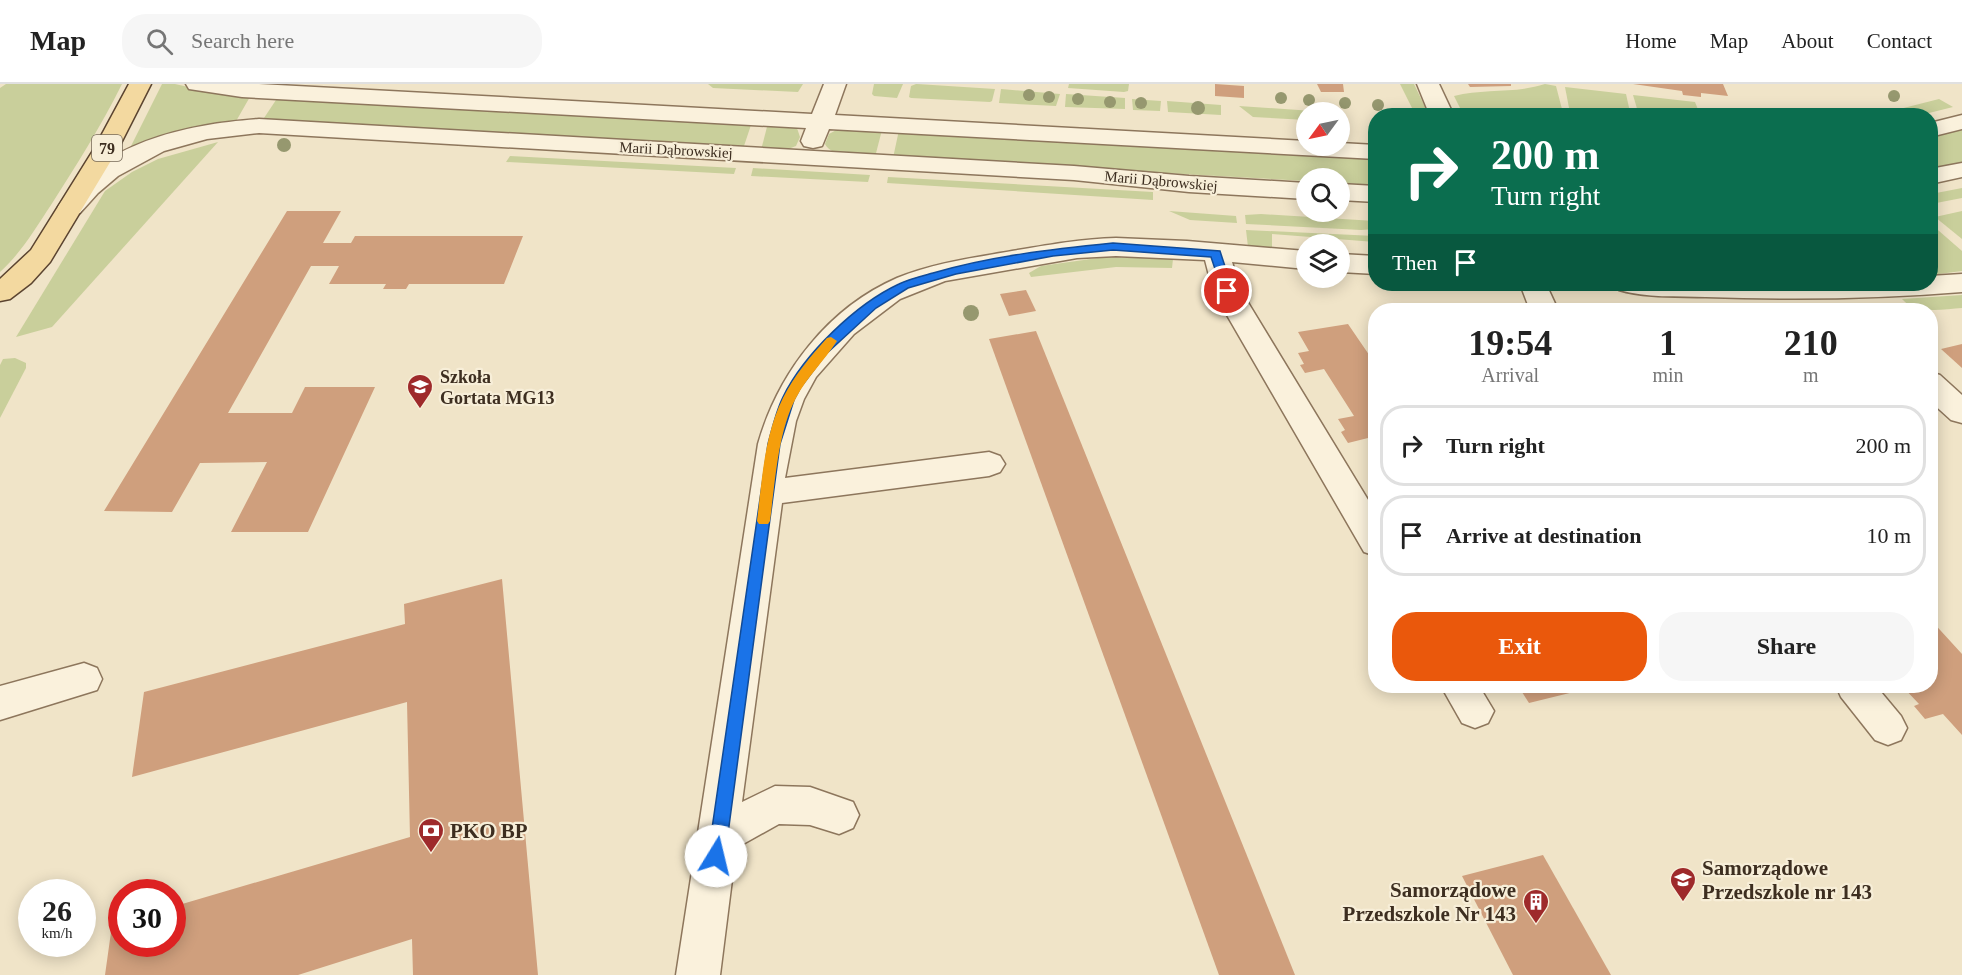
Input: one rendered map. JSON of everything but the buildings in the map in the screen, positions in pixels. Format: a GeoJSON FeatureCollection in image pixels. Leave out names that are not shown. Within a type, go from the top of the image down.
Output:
{"type":"FeatureCollection","features":[{"type":"Feature","properties":{"kind":"main road","name":"79"},"geometry":{"type":"LineString","coordinates":[[0,315],[41,256],[106,149],[140,84]]}},
{"type":"Feature","properties":{"kind":"main road"},"geometry":{"type":"LineString","coordinates":[[0,291],[21,277],[41,256]]}},
{"type":"Feature","properties":{"kind":"street","name":"Marii Dąbrowskiej"},"geometry":{"type":"LineString","coordinates":[[197,84],[234,89],[1368,152]]}},
{"type":"Feature","properties":{"kind":"street"},"geometry":{"type":"LineString","coordinates":[[809,158],[819,122],[835,84]]}},
{"type":"Feature","properties":{"kind":"street"},"geometry":{"type":"LineString","coordinates":[[1428,84],[1438,108]]}},
{"type":"Feature","properties":{"kind":"street"},"geometry":{"type":"LineString","coordinates":[[1938,128],[1962,122]]}},
{"type":"Feature","properties":{"kind":"street","name":"Marii Dąbrowskiej"},"geometry":{"type":"LineString","coordinates":[[69,209],[102,176],[134,155],[185,137],[242,127],[286,127],[1074,173],[1189,184],[1296,190]]}},
{"type":"Feature","properties":{"kind":"street"},"geometry":{"type":"LineString","coordinates":[[1938,175],[1962,170]]}},
{"type":"Feature","properties":{"kind":"street"},"geometry":{"type":"LineString","coordinates":[[1350,193],[1368,194]]}},
{"type":"Feature","properties":{"kind":"street"},"geometry":{"type":"LineString","coordinates":[[698,975],[760,553],[766,493],[781,419],[796,385],[839,333],[888,294],[936,275],[1075,250],[1133,247],[1296,259]]}},
{"type":"Feature","properties":{"kind":"street"},"geometry":{"type":"LineString","coordinates":[[1216,253],[1227,291],[1368,529]]}},
{"type":"Feature","properties":{"kind":"street"},"geometry":{"type":"LineString","coordinates":[[1350,264],[1368,265]]}},
{"type":"Feature","properties":{"kind":"street"},"geometry":{"type":"LineString","coordinates":[[1938,284],[1962,283]]}},
{"type":"Feature","properties":{"kind":"street"},"geometry":{"type":"LineString","coordinates":[[1834,291],[1845,303]]}},
{"type":"Feature","properties":{"kind":"street"},"geometry":{"type":"LineString","coordinates":[[1938,390],[1962,412]]}},
{"type":"Feature","properties":{"kind":"street"},"geometry":{"type":"LineString","coordinates":[[766,493],[989,464]]}},
{"type":"Feature","properties":{"kind":"street"},"geometry":{"type":"LineString","coordinates":[[0,703],[84,679]]}},
{"type":"Feature","properties":{"kind":"street"},"geometry":{"type":"LineString","coordinates":[[1860,693],[1888,728]]}},
{"type":"Feature","properties":{"kind":"street"},"geometry":{"type":"LineString","coordinates":[[719,836],[775,804],[810,806],[839,814]]}},
{"type":"Feature","properties":{"kind":"green space"},"geometry":{"type":"Polygon","coordinates":[[[6,84],[122,84],[88,146],[51,205],[21,249],[0,272],[0,88],[6,84]]]}},
{"type":"Feature","properties":{"kind":"green space"},"geometry":{"type":"Polygon","coordinates":[[[162,84],[175,84],[211,92],[251,95],[235,123],[129,150],[162,84]]]}},
{"type":"Feature","properties":{"kind":"green space"},"geometry":{"type":"Polygon","coordinates":[[[708,84],[803,84],[798,92],[713,88],[708,84]]]}},
{"type":"Feature","properties":{"kind":"green space"},"geometry":{"type":"Polygon","coordinates":[[[874,84],[903,84],[897,98],[874,96],[872,94],[874,84]]]}},
{"type":"Feature","properties":{"kind":"green space"},"geometry":{"type":"Polygon","coordinates":[[[916,84],[995,89],[990,102],[911,98],[909,97],[911,86],[916,84]]]}},
{"type":"Feature","properties":{"kind":"green space"},"geometry":{"type":"Polygon","coordinates":[[[1069,84],[1129,84],[1128,91],[1124,92],[1068,88],[1069,84]]]}},
{"type":"Feature","properties":{"kind":"green space"},"geometry":{"type":"Polygon","coordinates":[[[1400,84],[1414,84],[1426,108],[1412,108],[1400,84]]]}},
{"type":"Feature","properties":{"kind":"green space"},"geometry":{"type":"Polygon","coordinates":[[[1545,84],[1556,86],[1562,108],[1460,108],[1454,96],[1477,92],[1545,84]]]}},
{"type":"Feature","properties":{"kind":"green space"},"geometry":{"type":"Polygon","coordinates":[[[1565,87],[1626,94],[1629,108],[1569,108],[1565,87]]]}},
{"type":"Feature","properties":{"kind":"green space"},"geometry":{"type":"Polygon","coordinates":[[[1001,89],[1060,94],[1056,106],[999,103],[1001,89]]]}},
{"type":"Feature","properties":{"kind":"green space"},"geometry":{"type":"Polygon","coordinates":[[[1066,94],[1125,98],[1125,109],[1065,107],[1066,94]]]}},
{"type":"Feature","properties":{"kind":"green space"},"geometry":{"type":"Polygon","coordinates":[[[1633,95],[1695,102],[1697,108],[1637,108],[1633,95]]]}},
{"type":"Feature","properties":{"kind":"green space"},"geometry":{"type":"Polygon","coordinates":[[[278,97],[752,122],[743,149],[262,121],[278,97]]]}},
{"type":"Feature","properties":{"kind":"green space"},"geometry":{"type":"Polygon","coordinates":[[[1132,99],[1161,101],[1160,111],[1133,110],[1132,99]]]}},
{"type":"Feature","properties":{"kind":"green space"},"geometry":{"type":"Polygon","coordinates":[[[1939,99],[1953,107],[1938,111],[1938,108],[1904,108],[1939,99]]]}},
{"type":"Feature","properties":{"kind":"green space"},"geometry":{"type":"Polygon","coordinates":[[[1167,101],[1221,105],[1221,115],[1168,112],[1167,101]]]}},
{"type":"Feature","properties":{"kind":"green space"},"geometry":{"type":"Polygon","coordinates":[[[1239,106],[1296,110],[1296,119],[1253,117],[1239,106]]]}},
{"type":"Feature","properties":{"kind":"green space"},"geometry":{"type":"Polygon","coordinates":[[[768,123],[797,128],[800,137],[796,146],[783,151],[761,150],[768,123]]]}},
{"type":"Feature","properties":{"kind":"green space"},"geometry":{"type":"Polygon","coordinates":[[[840,128],[882,130],[875,157],[840,154],[829,148],[825,144],[829,134],[840,128]]]}},
{"type":"Feature","properties":{"kind":"green space"},"geometry":{"type":"Polygon","coordinates":[[[1962,128],[1962,163],[1938,169],[1938,134],[1962,128]]]}},
{"type":"Feature","properties":{"kind":"green space"},"geometry":{"type":"Polygon","coordinates":[[[899,130],[1296,153],[1296,156],[1368,157],[1368,185],[1350,184],[1350,168],[1296,168],[1296,180],[893,158],[899,130]]]}},
{"type":"Feature","properties":{"kind":"green space"},"geometry":{"type":"Polygon","coordinates":[[[218,142],[52,327],[16,337],[105,191],[132,172],[158,159],[218,142]]]}},
{"type":"Feature","properties":{"kind":"green space"},"geometry":{"type":"Polygon","coordinates":[[[510,156],[736,168],[734,174],[506,162],[510,156]]]}},
{"type":"Feature","properties":{"kind":"green space"},"geometry":{"type":"Polygon","coordinates":[[[753,168],[870,175],[868,182],[751,176],[753,168]]]}},
{"type":"Feature","properties":{"kind":"green space"},"geometry":{"type":"Polygon","coordinates":[[[888,177],[1153,192],[1153,200],[887,183],[888,177]]]}},
{"type":"Feature","properties":{"kind":"green space"},"geometry":{"type":"Polygon","coordinates":[[[1962,188],[1962,198],[1938,203],[1938,193],[1962,188]]]}},
{"type":"Feature","properties":{"kind":"green space"},"geometry":{"type":"Polygon","coordinates":[[[1169,211],[1236,216],[1237,223],[1190,220],[1169,211]]]}},
{"type":"Feature","properties":{"kind":"green space"},"geometry":{"type":"Polygon","coordinates":[[[1962,211],[1962,239],[1938,219],[1938,216],[1962,211]]]}},
{"type":"Feature","properties":{"kind":"green space"},"geometry":{"type":"Polygon","coordinates":[[[1261,214],[1296,216],[1296,222],[1368,221],[1368,230],[1361,230],[1246,224],[1245,215],[1261,214]]]}},
{"type":"Feature","properties":{"kind":"green space"},"geometry":{"type":"Polygon","coordinates":[[[1246,230],[1332,234],[1296,234],[1296,236],[1272,234],[1272,248],[1248,247],[1246,230]]]}},
{"type":"Feature","properties":{"kind":"green space"},"geometry":{"type":"Polygon","coordinates":[[[1938,230],[1962,251],[1962,271],[1938,274],[1938,230]]]}},
{"type":"Feature","properties":{"kind":"green space"},"geometry":{"type":"Polygon","coordinates":[[[1350,235],[1368,236],[1368,241],[1350,240],[1350,235]]]}},
{"type":"Feature","properties":{"kind":"green space"},"geometry":{"type":"Polygon","coordinates":[[[1105,257],[1173,259],[1172,268],[1116,267],[1031,277],[1029,273],[1041,266],[1105,257]]]}},
{"type":"Feature","properties":{"kind":"green space"},"geometry":{"type":"Polygon","coordinates":[[[1962,295],[1962,308],[1938,310],[1938,303],[1907,303],[1902,299],[1962,295]]]}},
{"type":"Feature","properties":{"kind":"green space"},"geometry":{"type":"Polygon","coordinates":[[[15,358],[26,363],[26,368],[0,418],[0,365],[3,359],[15,358]]]}},
{"type":"Feature","properties":{"kind":"slow traffic"},"geometry":{"type":"LineString","coordinates":[[764,521],[774,444],[788,400],[808,368],[831,341]]}},
{"type":"Feature","properties":{"kind":"place","name":"Szkoła Gortata MG13"},"geometry":{"type":"Point","coordinates":[420,410]}},
{"type":"Feature","properties":{"kind":"place","name":"PKO BP"},"geometry":{"type":"Point","coordinates":[431,854]}},
{"type":"Feature","properties":{"kind":"place","name":"Samorządowe Przedszkole nr 143"},"geometry":{"type":"Point","coordinates":[1683,903]}},
{"type":"Feature","properties":{"kind":"place","name":"Samorządowe Przedszkole Nr 143"},"geometry":{"type":"Point","coordinates":[1536,925]}},
{"type":"Feature","properties":{"kind":"route"},"geometry":{"type":"LineString","coordinates":[[716,856],[774,444],[788,400],[796,385],[822,351],[872,305],[904,286],[955,270],[1053,253],[1113,247],[1216,253],[1220,275],[1227,291]]}}]}
